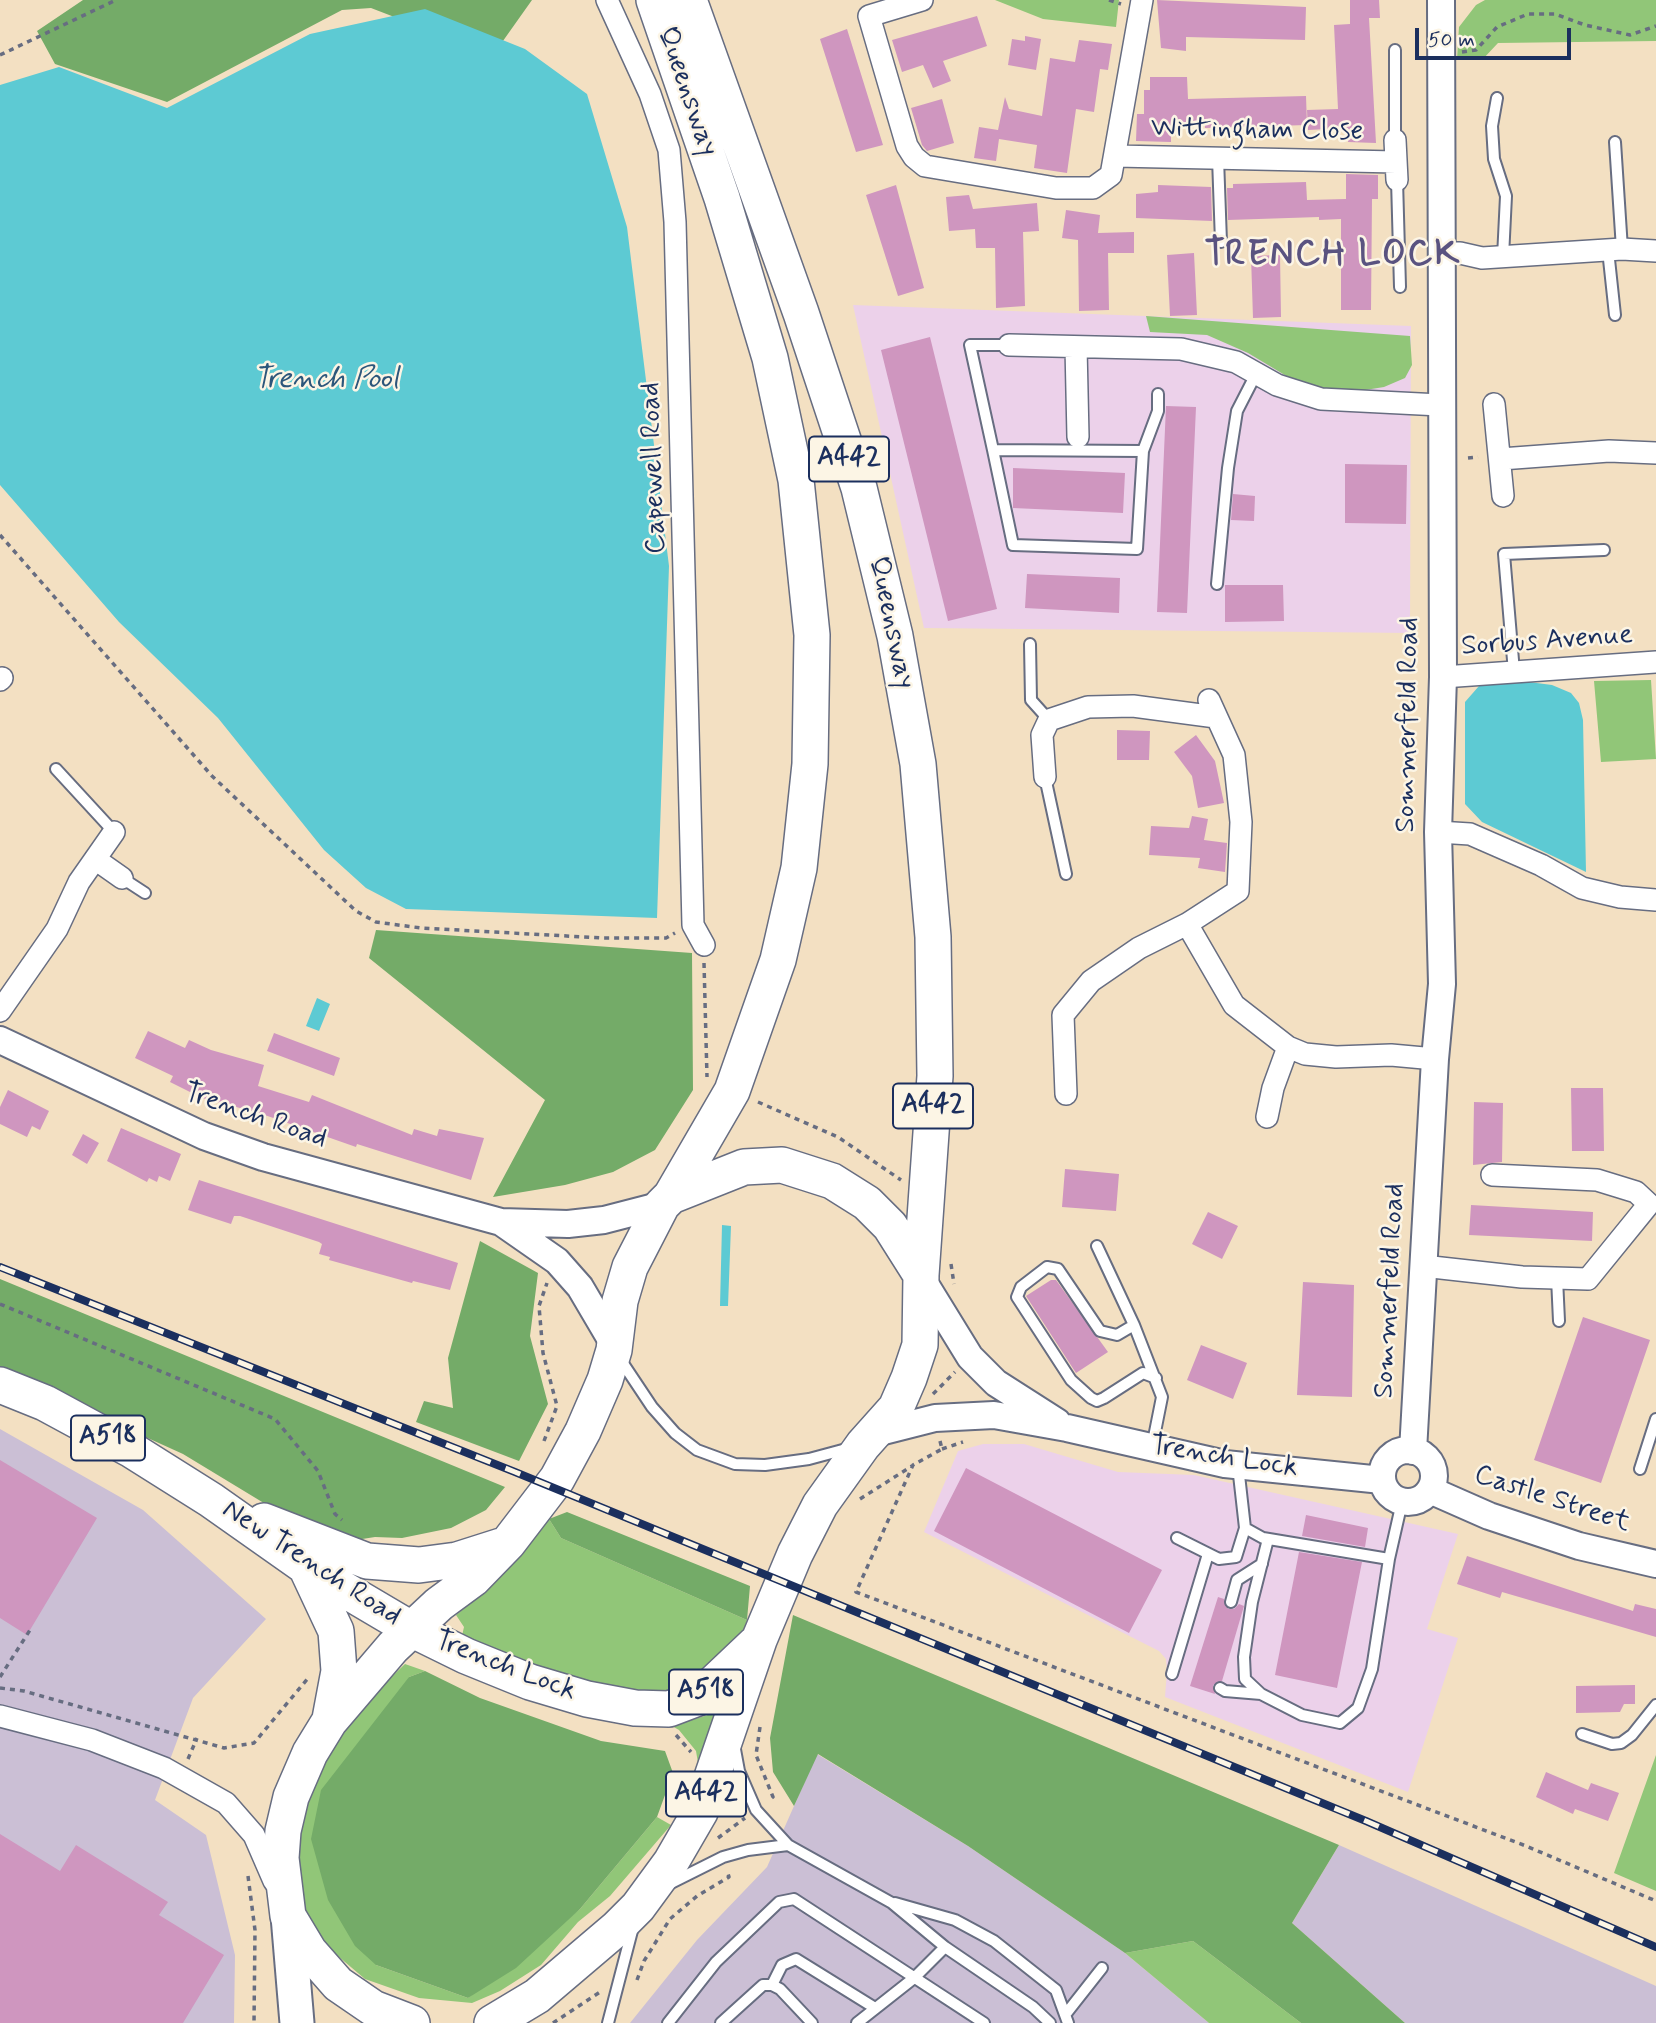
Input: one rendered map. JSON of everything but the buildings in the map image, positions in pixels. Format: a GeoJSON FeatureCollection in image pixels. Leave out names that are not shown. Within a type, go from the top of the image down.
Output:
{"type":"FeatureCollection","features":[{"type":"Feature","properties":{"kind":"highway","name":"Queensway"},"geometry":{"type":"LineString","coordinates":[[654,0],[722,198],[770,358],[796,480],[811,635],[810,764],[799,868],[778,960],[732,1091],[666,1201]]}},
{"type":"Feature","properties":{"kind":"highway","name":"Queensway"},"geometry":{"type":"LineString","coordinates":[[689,0],[801,313],[859,488],[895,636],[918,764],[933,937],[935,1076],[922,1277]]}},
{"type":"Feature","properties":{"kind":"highway"},"geometry":{"type":"LineString","coordinates":[[666,1201],[744,1167],[782,1166],[794,1169],[832,1181],[867,1203],[890,1226],[922,1277]]}},
{"type":"Feature","properties":{"kind":"highway","name":"A442"},"geometry":{"type":"LineString","coordinates":[[411,1629],[473,1578],[508,1543],[538,1507],[583,1431],[614,1347],[620,1301],[630,1267],[666,1201]]}},
{"type":"Feature","properties":{"kind":"highway","name":"A442"},"geometry":{"type":"LineString","coordinates":[[492,2023],[537,1996],[643,1901],[694,1825],[746,1721],[759,1640],[795,1554],[820,1506],[869,1439],[896,1408],[920,1345],[922,1277]]}},
{"type":"Feature","properties":{"kind":"highway","name":"New Trench Road"},"geometry":{"type":"LineString","coordinates":[[0,1385],[45,1403],[118,1443],[211,1500],[306,1567],[411,1629]]}},
{"type":"Feature","properties":{"kind":"highway","name":"New Trench Road"},"geometry":{"type":"LineString","coordinates":[[211,1500],[367,1561],[419,1565],[457,1560],[508,1543]]}},
{"type":"Feature","properties":{"kind":"highway","name":"A518"},"geometry":{"type":"LineString","coordinates":[[306,1567],[337,1631],[339,1671],[330,1722]]}},
{"type":"Feature","properties":{"kind":"highway","name":"Trench Lock"},"geometry":{"type":"LineString","coordinates":[[412,2023],[373,2008],[338,1984],[309,1951],[286,1910],[281,1858],[283,1831],[301,1775],[330,1722],[411,1629],[466,1656],[530,1682],[587,1699],[635,1708],[669,1709],[698,1698],[759,1640]]}},
{"type":"Feature","properties":{"kind":"main road","name":"A442"},"geometry":{"type":"LineString","coordinates":[[286,1910],[298,2023]]}},
{"type":"Feature","properties":{"kind":"street","name":"Capewell Road"},"geometry":{"type":"LineString","coordinates":[[607,0],[650,94],[669,150],[676,250],[693,925],[704,945]]}},
{"type":"Feature","properties":{"kind":"street"},"geometry":{"type":"LineString","coordinates":[[922,0],[869,16],[907,146],[914,157],[925,166],[1056,188],[1093,188],[1111,174],[1142,0]]}},
{"type":"Feature","properties":{"kind":"street","name":"Sommerfeld Road"},"geometry":{"type":"LineString","coordinates":[[1413,1451],[1435,1059],[1442,984],[1438,832],[1443,677],[1440,405],[1441,0]]}},
{"type":"Feature","properties":{"kind":"street"},"geometry":{"type":"LineString","coordinates":[[1395,140],[1397,171]]}},
{"type":"Feature","properties":{"kind":"street","name":"Wittingham Close"},"geometry":{"type":"LineString","coordinates":[[1116,156],[1218,158],[1397,171]]}},
{"type":"Feature","properties":{"kind":"street"},"geometry":{"type":"LineString","coordinates":[[1441,253],[1460,253],[1482,258],[1615,250],[1656,251]]}},
{"type":"Feature","properties":{"kind":"street"},"geometry":{"type":"LineString","coordinates":[[1009,345],[1181,349],[1236,362],[1277,385],[1321,399],[1440,405]]}},
{"type":"Feature","properties":{"kind":"street"},"geometry":{"type":"LineString","coordinates":[[1076,347],[1078,437]]}},
{"type":"Feature","properties":{"kind":"street"},"geometry":{"type":"LineString","coordinates":[[1494,404],[1503,496]]}},
{"type":"Feature","properties":{"kind":"street"},"geometry":{"type":"LineString","coordinates":[[1501,459],[1609,451],[1656,453]]}},
{"type":"Feature","properties":{"kind":"street","name":"Sorbus Avenue"},"geometry":{"type":"LineString","coordinates":[[1443,677],[1655,668]]}},
{"type":"Feature","properties":{"kind":"street"},"geometry":{"type":"LineString","coordinates":[[1045,777],[1042,735],[1049,720],[1088,708],[1213,708],[1234,755],[1241,822],[1238,891],[1187,924],[1139,948],[1091,981],[1063,1015],[1066,1094]]}},
{"type":"Feature","properties":{"kind":"street"},"geometry":{"type":"LineString","coordinates":[[0,1011],[57,929],[79,882],[114,832]]}},
{"type":"Feature","properties":{"kind":"street"},"geometry":{"type":"LineString","coordinates":[[1438,832],[1470,834],[1541,865],[1582,888],[1620,897],[1656,900]]}},
{"type":"Feature","properties":{"kind":"street"},"geometry":{"type":"LineString","coordinates":[[95,859],[122,878]]}},
{"type":"Feature","properties":{"kind":"street"},"geometry":{"type":"LineString","coordinates":[[1187,924],[1234,1005],[1288,1047],[1305,1054],[1391,1055],[1435,1059]]}},
{"type":"Feature","properties":{"kind":"street","name":"Trench Road"},"geometry":{"type":"LineString","coordinates":[[0,1040],[204,1136],[263,1157],[501,1222]]}},
{"type":"Feature","properties":{"kind":"street"},"geometry":{"type":"LineString","coordinates":[[1267,1117],[1288,1047]]}},
{"type":"Feature","properties":{"kind":"street"},"geometry":{"type":"LineString","coordinates":[[1423,1266],[1588,1279],[1653,1200],[1597,1180],[1492,1175]]}},
{"type":"Feature","properties":{"kind":"street"},"geometry":{"type":"LineString","coordinates":[[501,1222],[568,1224],[604,1220],[666,1201]]}},
{"type":"Feature","properties":{"kind":"street"},"geometry":{"type":"LineString","coordinates":[[501,1222],[557,1261],[580,1287],[614,1347]]}},
{"type":"Feature","properties":{"kind":"street"},"geometry":{"type":"LineString","coordinates":[[922,1277],[970,1357],[996,1383],[1068,1428]]}},
{"type":"Feature","properties":{"kind":"street","name":"Trench Lock"},"geometry":{"type":"LineString","coordinates":[[869,1439],[953,1416],[994,1415],[1068,1428],[1238,1466],[1382,1480]]}},
{"type":"Feature","properties":{"kind":"street"},"geometry":{"type":"LineString","coordinates":[[1402,1502],[1388,1494],[1382,1480],[1385,1464],[1396,1453],[1413,1451]]}},
{"type":"Feature","properties":{"kind":"street","name":"Castle Street"},"geometry":{"type":"LineString","coordinates":[[1402,1502],[1418,1501],[1430,1490],[1434,1474],[1427,1459],[1413,1451]]}},
{"type":"Feature","properties":{"kind":"street","name":"Castle Street"},"geometry":{"type":"LineString","coordinates":[[1430,1490],[1489,1517],[1554,1538],[1656,1564]]}},
{"type":"Feature","properties":{"kind":"street"},"geometry":{"type":"LineString","coordinates":[[0,1716],[92,1740],[164,1768],[226,1803],[254,1836],[286,1910]]}},
{"type":"Feature","properties":{"kind":"lane"},"geometry":{"type":"LineString","coordinates":[[1395,50],[1395,140]]}},
{"type":"Feature","properties":{"kind":"lane"},"geometry":{"type":"LineString","coordinates":[[1497,98],[1492,126],[1494,159],[1506,196],[1503,257]]}},
{"type":"Feature","properties":{"kind":"lane"},"geometry":{"type":"LineString","coordinates":[[1615,142],[1615,315]]}},
{"type":"Feature","properties":{"kind":"lane"},"geometry":{"type":"LineString","coordinates":[[1218,158],[1221,242]]}},
{"type":"Feature","properties":{"kind":"lane"},"geometry":{"type":"LineString","coordinates":[[1397,171],[1400,287]]}},
{"type":"Feature","properties":{"kind":"lane"},"geometry":{"type":"LineString","coordinates":[[1009,345],[970,345],[1013,545],[1137,549],[1143,451],[1158,411],[1158,394]]}},
{"type":"Feature","properties":{"kind":"lane"},"geometry":{"type":"LineString","coordinates":[[1217,584],[1228,468],[1237,411],[1256,374]]}},
{"type":"Feature","properties":{"kind":"lane"},"geometry":{"type":"LineString","coordinates":[[993,450],[1143,451]]}},
{"type":"Feature","properties":{"kind":"lane"},"geometry":{"type":"LineString","coordinates":[[1514,672],[1504,554],[1604,550]]}},
{"type":"Feature","properties":{"kind":"lane"},"geometry":{"type":"LineString","coordinates":[[1030,644],[1031,701],[1049,720]]}},
{"type":"Feature","properties":{"kind":"lane"},"geometry":{"type":"LineString","coordinates":[[56,769],[114,832]]}},
{"type":"Feature","properties":{"kind":"lane"},"geometry":{"type":"LineString","coordinates":[[1045,777],[1066,874]]}},
{"type":"Feature","properties":{"kind":"lane"},"geometry":{"type":"LineString","coordinates":[[122,878],[145,892]]}},
{"type":"Feature","properties":{"kind":"lane"},"geometry":{"type":"LineString","coordinates":[[1097,1246],[1134,1325],[1162,1397],[1152,1447]]}},
{"type":"Feature","properties":{"kind":"lane"},"geometry":{"type":"LineString","coordinates":[[1134,1325],[1117,1335],[1100,1331],[1058,1269],[1047,1267],[1021,1287],[1017,1297],[1071,1380],[1091,1398],[1097,1401],[1104,1398],[1143,1373],[1156,1378]]}},
{"type":"Feature","properties":{"kind":"lane"},"geometry":{"type":"LineString","coordinates":[[1557,1278],[1559,1321]]}},
{"type":"Feature","properties":{"kind":"lane"},"geometry":{"type":"LineString","coordinates":[[614,1347],[652,1407],[676,1433],[697,1450],[735,1464],[809,1459],[869,1439]]}},
{"type":"Feature","properties":{"kind":"lane"},"geometry":{"type":"LineString","coordinates":[[1640,1469],[1656,1419]]}},
{"type":"Feature","properties":{"kind":"lane"},"geometry":{"type":"LineString","coordinates":[[1177,1538],[1219,1559],[1236,1557],[1245,1528],[1238,1466]]}},
{"type":"Feature","properties":{"kind":"lane"},"geometry":{"type":"LineString","coordinates":[[1268,1539],[1244,1657],[1245,1679],[1261,1694],[1301,1715],[1340,1723],[1358,1708],[1372,1669],[1389,1559],[1402,1502]]}},
{"type":"Feature","properties":{"kind":"lane"},"geometry":{"type":"LineString","coordinates":[[1245,1528],[1268,1539],[1389,1559]]}},
{"type":"Feature","properties":{"kind":"lane"},"geometry":{"type":"LineString","coordinates":[[1172,1674],[1208,1554]]}},
{"type":"Feature","properties":{"kind":"lane"},"geometry":{"type":"LineString","coordinates":[[1231,1602],[1237,1580],[1262,1564]]}},
{"type":"Feature","properties":{"kind":"lane"},"geometry":{"type":"LineString","coordinates":[[1220,1688],[1225,1692],[1261,1694]]}},
{"type":"Feature","properties":{"kind":"lane"},"geometry":{"type":"LineString","coordinates":[[1582,1734],[1612,1744],[1621,1743],[1632,1735],[1656,1705]]}},
{"type":"Feature","properties":{"kind":"lane"},"geometry":{"type":"LineString","coordinates":[[746,1721],[739,1771],[756,1811],[788,1846],[892,1903],[945,1947],[1033,2007],[1050,2023]]}},
{"type":"Feature","properties":{"kind":"lane"},"geometry":{"type":"LineString","coordinates":[[608,2023],[643,1901],[723,1857],[748,1850],[788,1846]]}},
{"type":"Feature","properties":{"kind":"lane"},"geometry":{"type":"LineString","coordinates":[[668,2023],[716,1962],[779,1902],[794,1899],[984,2023]]}},
{"type":"Feature","properties":{"kind":"lane"},"geometry":{"type":"LineString","coordinates":[[892,1903],[955,1920],[994,1941],[1056,1990],[1066,2019]]}},
{"type":"Feature","properties":{"kind":"lane"},"geometry":{"type":"LineString","coordinates":[[857,2023],[914,1978],[945,1947]]}},
{"type":"Feature","properties":{"kind":"lane"},"geometry":{"type":"LineString","coordinates":[[772,1985],[782,1965],[796,1959],[875,2008]]}},
{"type":"Feature","properties":{"kind":"lane"},"geometry":{"type":"LineString","coordinates":[[1066,2019],[1102,1968]]}},
{"type":"Feature","properties":{"kind":"lane"},"geometry":{"type":"LineString","coordinates":[[722,2023],[763,1985],[780,1989],[812,2023]]}},
{"type":"Feature","properties":{"kind":"path"},"geometry":{"type":"LineString","coordinates":[[0,55],[116,0]]}},
{"type":"Feature","properties":{"kind":"path"},"geometry":{"type":"LineString","coordinates":[[1460,52],[1476,50],[1497,27],[1528,14],[1555,14],[1585,25],[1630,35],[1656,26]]}},
{"type":"Feature","properties":{"kind":"path"},"geometry":{"type":"LineString","coordinates":[[0,536],[212,776],[356,911],[376,922],[421,928],[603,938],[667,937]]}},
{"type":"Feature","properties":{"kind":"path"},"geometry":{"type":"LineString","coordinates":[[704,945],[706,1076]]}},
{"type":"Feature","properties":{"kind":"path"},"geometry":{"type":"LineString","coordinates":[[0,1304],[82,1336],[275,1419],[318,1471],[335,1514],[343,1522]]}},
{"type":"Feature","properties":{"kind":"path"},"geometry":{"type":"LineString","coordinates":[[942,1448],[970,1440]]}},
{"type":"Feature","properties":{"kind":"path"},"geometry":{"type":"LineString","coordinates":[[855,1505],[864,1496],[913,1465]]}},
{"type":"Feature","properties":{"kind":"path"},"geometry":{"type":"LineString","coordinates":[[866,1566],[856,1592],[1526,1846],[1656,1901]]}},
{"type":"Feature","properties":{"kind":"path"},"geometry":{"type":"LineString","coordinates":[[0,1677],[30,1630]]}},
{"type":"Feature","properties":{"kind":"path"},"geometry":{"type":"LineString","coordinates":[[0,1688],[24,1691],[197,1738],[224,1748],[254,1743],[316,1667]]}},
{"type":"Feature","properties":{"kind":"path"},"geometry":{"type":"LineString","coordinates":[[553,2023],[600,1992],[630,2000],[644,1961],[670,1919],[697,1896],[729,1877],[716,1839],[773,1797],[746,1721]]}},
{"type":"Feature","properties":{"kind":"path"},"geometry":{"type":"LineString","coordinates":[[192,1752],[197,1738]]}},
{"type":"Feature","properties":{"kind":"path"},"geometry":{"type":"LineString","coordinates":[[248,1876],[255,1930],[254,2023]]}},
{"type":"Feature","properties":{"kind":"shaded area"},"geometry":{"type":"Polygon","coordinates":[[[853,305],[1411,326],[1410,633],[924,628],[853,305]]]}},
{"type":"Feature","properties":{"kind":"shaded area"},"geometry":{"type":"Polygon","coordinates":[[[0,1429],[143,1510],[266,1619],[193,1698],[155,1800],[206,1835],[235,1955],[234,2023],[0,2023],[0,1429]]]}},
{"type":"Feature","properties":{"kind":"shaded area"},"geometry":{"type":"Polygon","coordinates":[[[983,1444],[1024,1444],[1118,1472],[1194,1475],[1458,1534],[1427,1629],[1458,1638],[1408,1792],[1165,1697],[1166,1659],[1159,1651],[924,1532],[958,1451],[983,1444]]]}},
{"type":"Feature","properties":{"kind":"shaded area"},"geometry":{"type":"Polygon","coordinates":[[[817,1754],[968,1846],[1125,1953],[1209,2023],[630,2023],[697,1940],[767,1867],[817,1754]]]}},
{"type":"Feature","properties":{"kind":"shaded area"},"geometry":{"type":"Polygon","coordinates":[[[1339,1845],[1656,1986],[1656,2023],[1405,2023],[1292,1923],[1339,1845]]]}},
{"type":"Feature","properties":{"kind":"green space"},"geometry":{"type":"Polygon","coordinates":[[[83,0],[532,0],[493,55],[371,8],[342,10],[167,102],[55,64],[37,31],[83,0]]]}},
{"type":"Feature","properties":{"kind":"green space"},"geometry":{"type":"Polygon","coordinates":[[[995,0],[1119,0],[1116,27],[1043,19],[995,0]]]}},
{"type":"Feature","properties":{"kind":"green space"},"geometry":{"type":"Polygon","coordinates":[[[1485,0],[1656,0],[1656,41],[1498,43],[1482,60],[1457,59],[1459,27],[1476,5],[1485,0]]]}},
{"type":"Feature","properties":{"kind":"green space"},"geometry":{"type":"Polygon","coordinates":[[[1146,316],[1410,336],[1412,365],[1405,378],[1384,387],[1359,391],[1321,389],[1288,377],[1248,353],[1207,335],[1150,332],[1146,316]]]}},
{"type":"Feature","properties":{"kind":"green space"},"geometry":{"type":"Polygon","coordinates":[[[1651,680],[1656,759],[1601,762],[1594,681],[1651,680]]]}},
{"type":"Feature","properties":{"kind":"green space"},"geometry":{"type":"Polygon","coordinates":[[[376,930],[692,953],[693,1090],[655,1150],[613,1172],[565,1185],[493,1197],[545,1100],[369,958],[376,930]]]}},
{"type":"Feature","properties":{"kind":"green space"},"geometry":{"type":"Polygon","coordinates":[[[480,1241],[538,1273],[530,1336],[548,1404],[519,1461],[416,1422],[424,1401],[453,1408],[448,1358],[480,1241]]]}},
{"type":"Feature","properties":{"kind":"green space"},"geometry":{"type":"Polygon","coordinates":[[[0,1279],[505,1487],[486,1510],[451,1528],[402,1538],[375,1537],[343,1542],[277,1511],[183,1454],[0,1371],[0,1279]]]}},
{"type":"Feature","properties":{"kind":"green space"},"geometry":{"type":"Polygon","coordinates":[[[567,1512],[750,1586],[747,1620],[561,1538],[549,1519],[567,1512]]]}},
{"type":"Feature","properties":{"kind":"green space"},"geometry":{"type":"Polygon","coordinates":[[[549,1519],[561,1538],[747,1620],[739,1645],[689,1685],[665,1693],[599,1685],[526,1667],[461,1640],[464,1627],[456,1615],[492,1586],[549,1519]]]}},
{"type":"Feature","properties":{"kind":"green space"},"geometry":{"type":"Polygon","coordinates":[[[793,1615],[1339,1845],[1292,1923],[1405,2023],[1301,2023],[1193,1941],[1125,1953],[968,1846],[818,1754],[794,1806],[773,1772],[770,1738],[793,1615]]]}},
{"type":"Feature","properties":{"kind":"green space"},"geometry":{"type":"Polygon","coordinates":[[[405,1664],[425,1671],[409,1677],[376,1965],[468,1998],[580,1909],[657,1817],[671,1825],[610,1896],[578,1922],[541,1965],[500,1991],[472,2003],[419,1998],[365,1979],[332,1951],[314,1927],[298,1895],[297,1841],[309,1792],[329,1754],[363,1704],[405,1664]]]}},
{"type":"Feature","properties":{"kind":"green space"},"geometry":{"type":"Polygon","coordinates":[[[425,1671],[480,1698],[601,1741],[665,1751],[673,1773],[657,1817],[580,1909],[516,1968],[468,1998],[376,1965],[355,1946],[328,1900],[311,1839],[321,1790],[409,1677],[425,1671]]]}},
{"type":"Feature","properties":{"kind":"green space"},"geometry":{"type":"Polygon","coordinates":[[[711,1714],[716,1717],[699,1769],[696,1751],[679,1730],[672,1726],[711,1714]]]}},
{"type":"Feature","properties":{"kind":"green space"},"geometry":{"type":"Polygon","coordinates":[[[1656,1755],[1656,1891],[1614,1873],[1656,1755]]]}},
{"type":"Feature","properties":{"kind":"green space"},"geometry":{"type":"Polygon","coordinates":[[[1193,1941],[1301,2023],[1209,2023],[1125,1953],[1193,1941]]]}},
{"type":"Feature","properties":{"kind":"water","name":"Trench Pool"},"geometry":{"type":"Polygon","coordinates":[[[425,9],[525,49],[587,94],[627,227],[669,566],[657,918],[406,909],[366,888],[324,850],[218,718],[119,622],[0,485],[0,85],[59,67],[167,108],[310,34],[425,9]]]}},
{"type":"Feature","properties":{"kind":"water"},"geometry":{"type":"Polygon","coordinates":[[[1521,681],[1552,685],[1571,693],[1579,703],[1583,720],[1586,872],[1482,822],[1465,804],[1465,702],[1479,686],[1521,681]]]}},
{"type":"Feature","properties":{"kind":"water"},"geometry":{"type":"Polygon","coordinates":[[[317,998],[330,1004],[319,1031],[306,1026],[317,998]]]}},
{"type":"Feature","properties":{"kind":"water"},"geometry":{"type":"Polygon","coordinates":[[[722,1225],[731,1226],[728,1306],[720,1306],[722,1225]]]}},
{"type":"Feature","properties":{"kind":"railway"},"geometry":{"type":"LineString","coordinates":[[0,1267],[515,1472],[1366,1821],[1656,1947]]}},
{"type":"Feature","properties":{"kind":"district","name":"TRENCH LOCK"},"geometry":{"type":"Point","coordinates":[1333,257]}}]}
